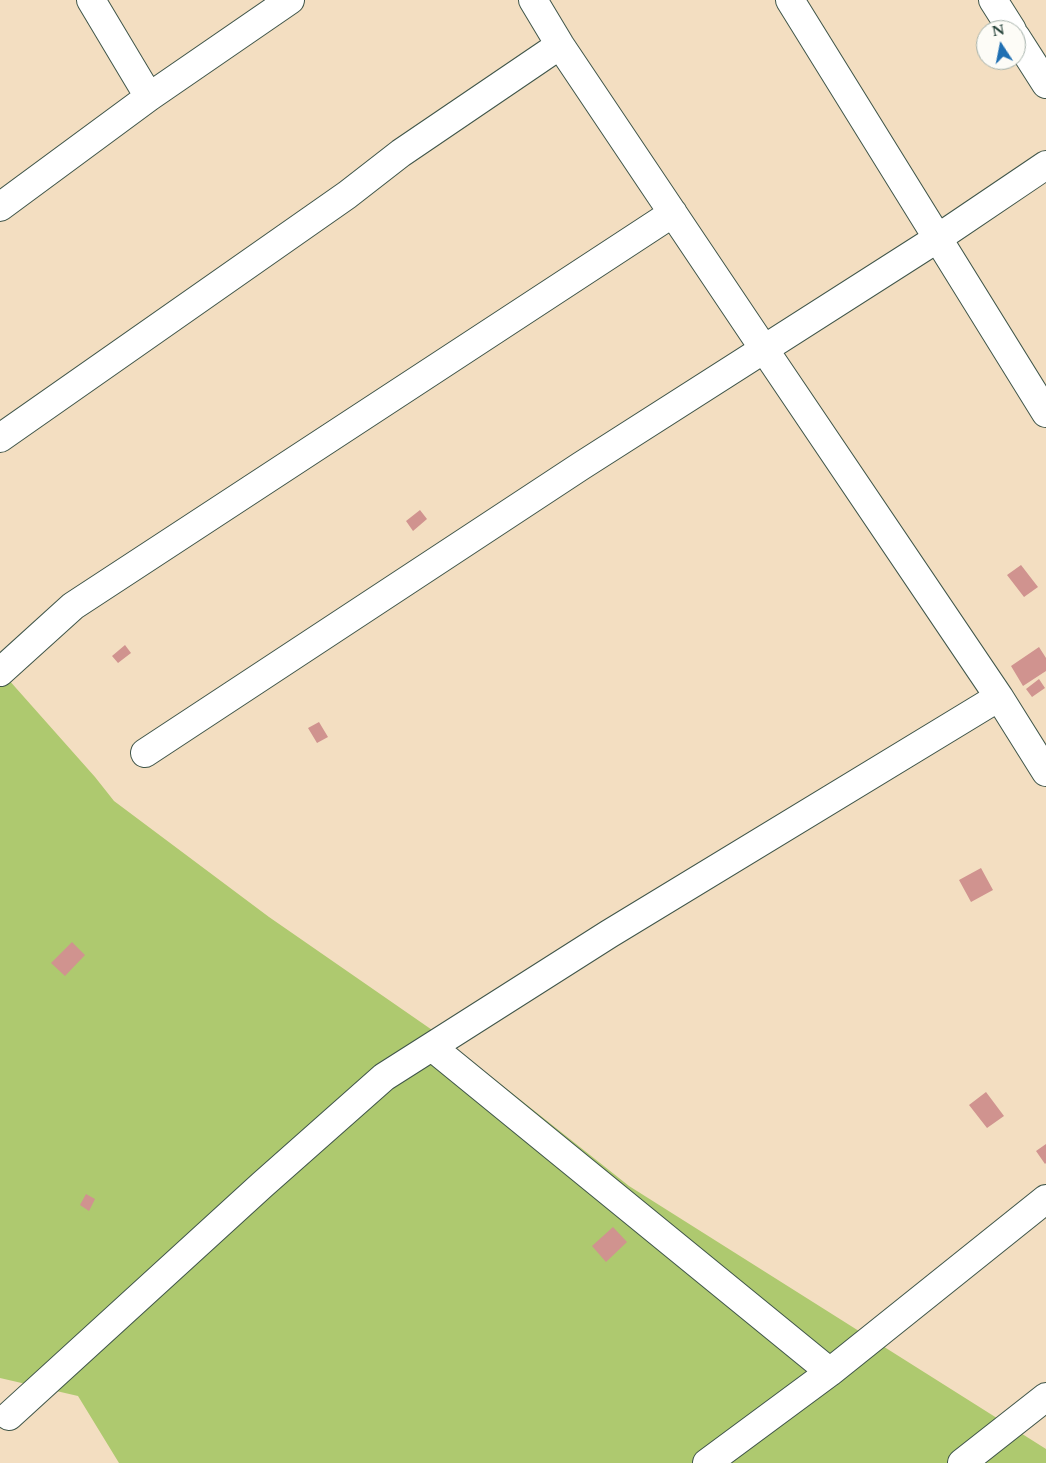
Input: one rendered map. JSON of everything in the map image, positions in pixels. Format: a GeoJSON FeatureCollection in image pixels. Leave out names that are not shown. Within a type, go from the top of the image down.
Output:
{"type":"FeatureCollection","features":[{"type":"Feature","properties":{"kind":"street"},"geometry":{"type":"LineString","coordinates":[[91,0],[149,97]]}},
{"type":"Feature","properties":{"kind":"street"},"geometry":{"type":"LineString","coordinates":[[0,207],[149,97],[290,0]]}},
{"type":"Feature","properties":{"kind":"street"},"geometry":{"type":"LineString","coordinates":[[533,0],[560,45],[999,697],[1046,772]]}},
{"type":"Feature","properties":{"kind":"street"},"geometry":{"type":"LineString","coordinates":[[790,0],[1046,413]]}},
{"type":"Feature","properties":{"kind":"street"},"geometry":{"type":"LineString","coordinates":[[993,0],[1006,20]]}},
{"type":"Feature","properties":{"kind":"street"},"geometry":{"type":"LineString","coordinates":[[0,438],[347,195],[401,153],[560,45]]}},
{"type":"Feature","properties":{"kind":"street"},"geometry":{"type":"LineString","coordinates":[[1026,53],[1046,84]]}},
{"type":"Feature","properties":{"kind":"street"},"geometry":{"type":"LineString","coordinates":[[145,753],[572,471],[938,238],[1046,165]]}},
{"type":"Feature","properties":{"kind":"street"},"geometry":{"type":"LineString","coordinates":[[0,672],[73,606],[673,213]]}},
{"type":"Feature","properties":{"kind":"street"},"geometry":{"type":"LineString","coordinates":[[9,1416],[262,1185],[384,1077],[609,934],[999,697]]}},
{"type":"Feature","properties":{"kind":"street"},"geometry":{"type":"LineString","coordinates":[[432,1047],[830,1372]]}},
{"type":"Feature","properties":{"kind":"street"},"geometry":{"type":"LineString","coordinates":[[707,1463],[830,1372],[1046,1199]]}},
{"type":"Feature","properties":{"kind":"street"},"geometry":{"type":"LineString","coordinates":[[962,1463],[1046,1397]]}},
{"type":"Feature","properties":{"kind":"green space"},"geometry":{"type":"Polygon","coordinates":[[[0,670],[114,801],[269,917],[435,1032],[629,1186],[1046,1449],[1046,1463],[119,1463],[78,1396],[0,1378],[0,670]]]}},
{"type":"Feature","properties":{"kind":"building"},"geometry":{"type":"Polygon","coordinates":[[[420,510],[427,519],[413,531],[406,521],[420,510]]]}},
{"type":"Feature","properties":{"kind":"building"},"geometry":{"type":"Polygon","coordinates":[[[1021,565],[1038,587],[1024,597],[1007,575],[1021,565]]]}},
{"type":"Feature","properties":{"kind":"building"},"geometry":{"type":"Polygon","coordinates":[[[125,645],[131,653],[118,663],[112,656],[125,645]]]}},
{"type":"Feature","properties":{"kind":"building"},"geometry":{"type":"Polygon","coordinates":[[[1039,647],[1046,658],[1046,671],[1023,686],[1011,666],[1039,647]]]}},
{"type":"Feature","properties":{"kind":"building"},"geometry":{"type":"Polygon","coordinates":[[[1039,679],[1045,688],[1032,697],[1026,689],[1039,679]]]}},
{"type":"Feature","properties":{"kind":"building"},"geometry":{"type":"Polygon","coordinates":[[[319,722],[328,737],[317,743],[308,728],[319,722]]]}},
{"type":"Feature","properties":{"kind":"building"},"geometry":{"type":"Polygon","coordinates":[[[981,868],[993,890],[971,902],[959,880],[981,868]]]}},
{"type":"Feature","properties":{"kind":"building"},"geometry":{"type":"Polygon","coordinates":[[[72,942],[85,955],[65,976],[51,963],[72,942]]]}},
{"type":"Feature","properties":{"kind":"building"},"geometry":{"type":"Polygon","coordinates":[[[986,1092],[1004,1116],[987,1128],[969,1105],[986,1092]]]}},
{"type":"Feature","properties":{"kind":"building"},"geometry":{"type":"Polygon","coordinates":[[[1046,1144],[1046,1163],[1045,1164],[1036,1151],[1046,1144]]]}},
{"type":"Feature","properties":{"kind":"building"},"geometry":{"type":"Polygon","coordinates":[[[86,1194],[95,1199],[89,1211],[80,1205],[86,1194]]]}},
{"type":"Feature","properties":{"kind":"building"},"geometry":{"type":"Polygon","coordinates":[[[613,1227],[627,1242],[606,1262],[592,1246],[613,1227]]]}}]}
